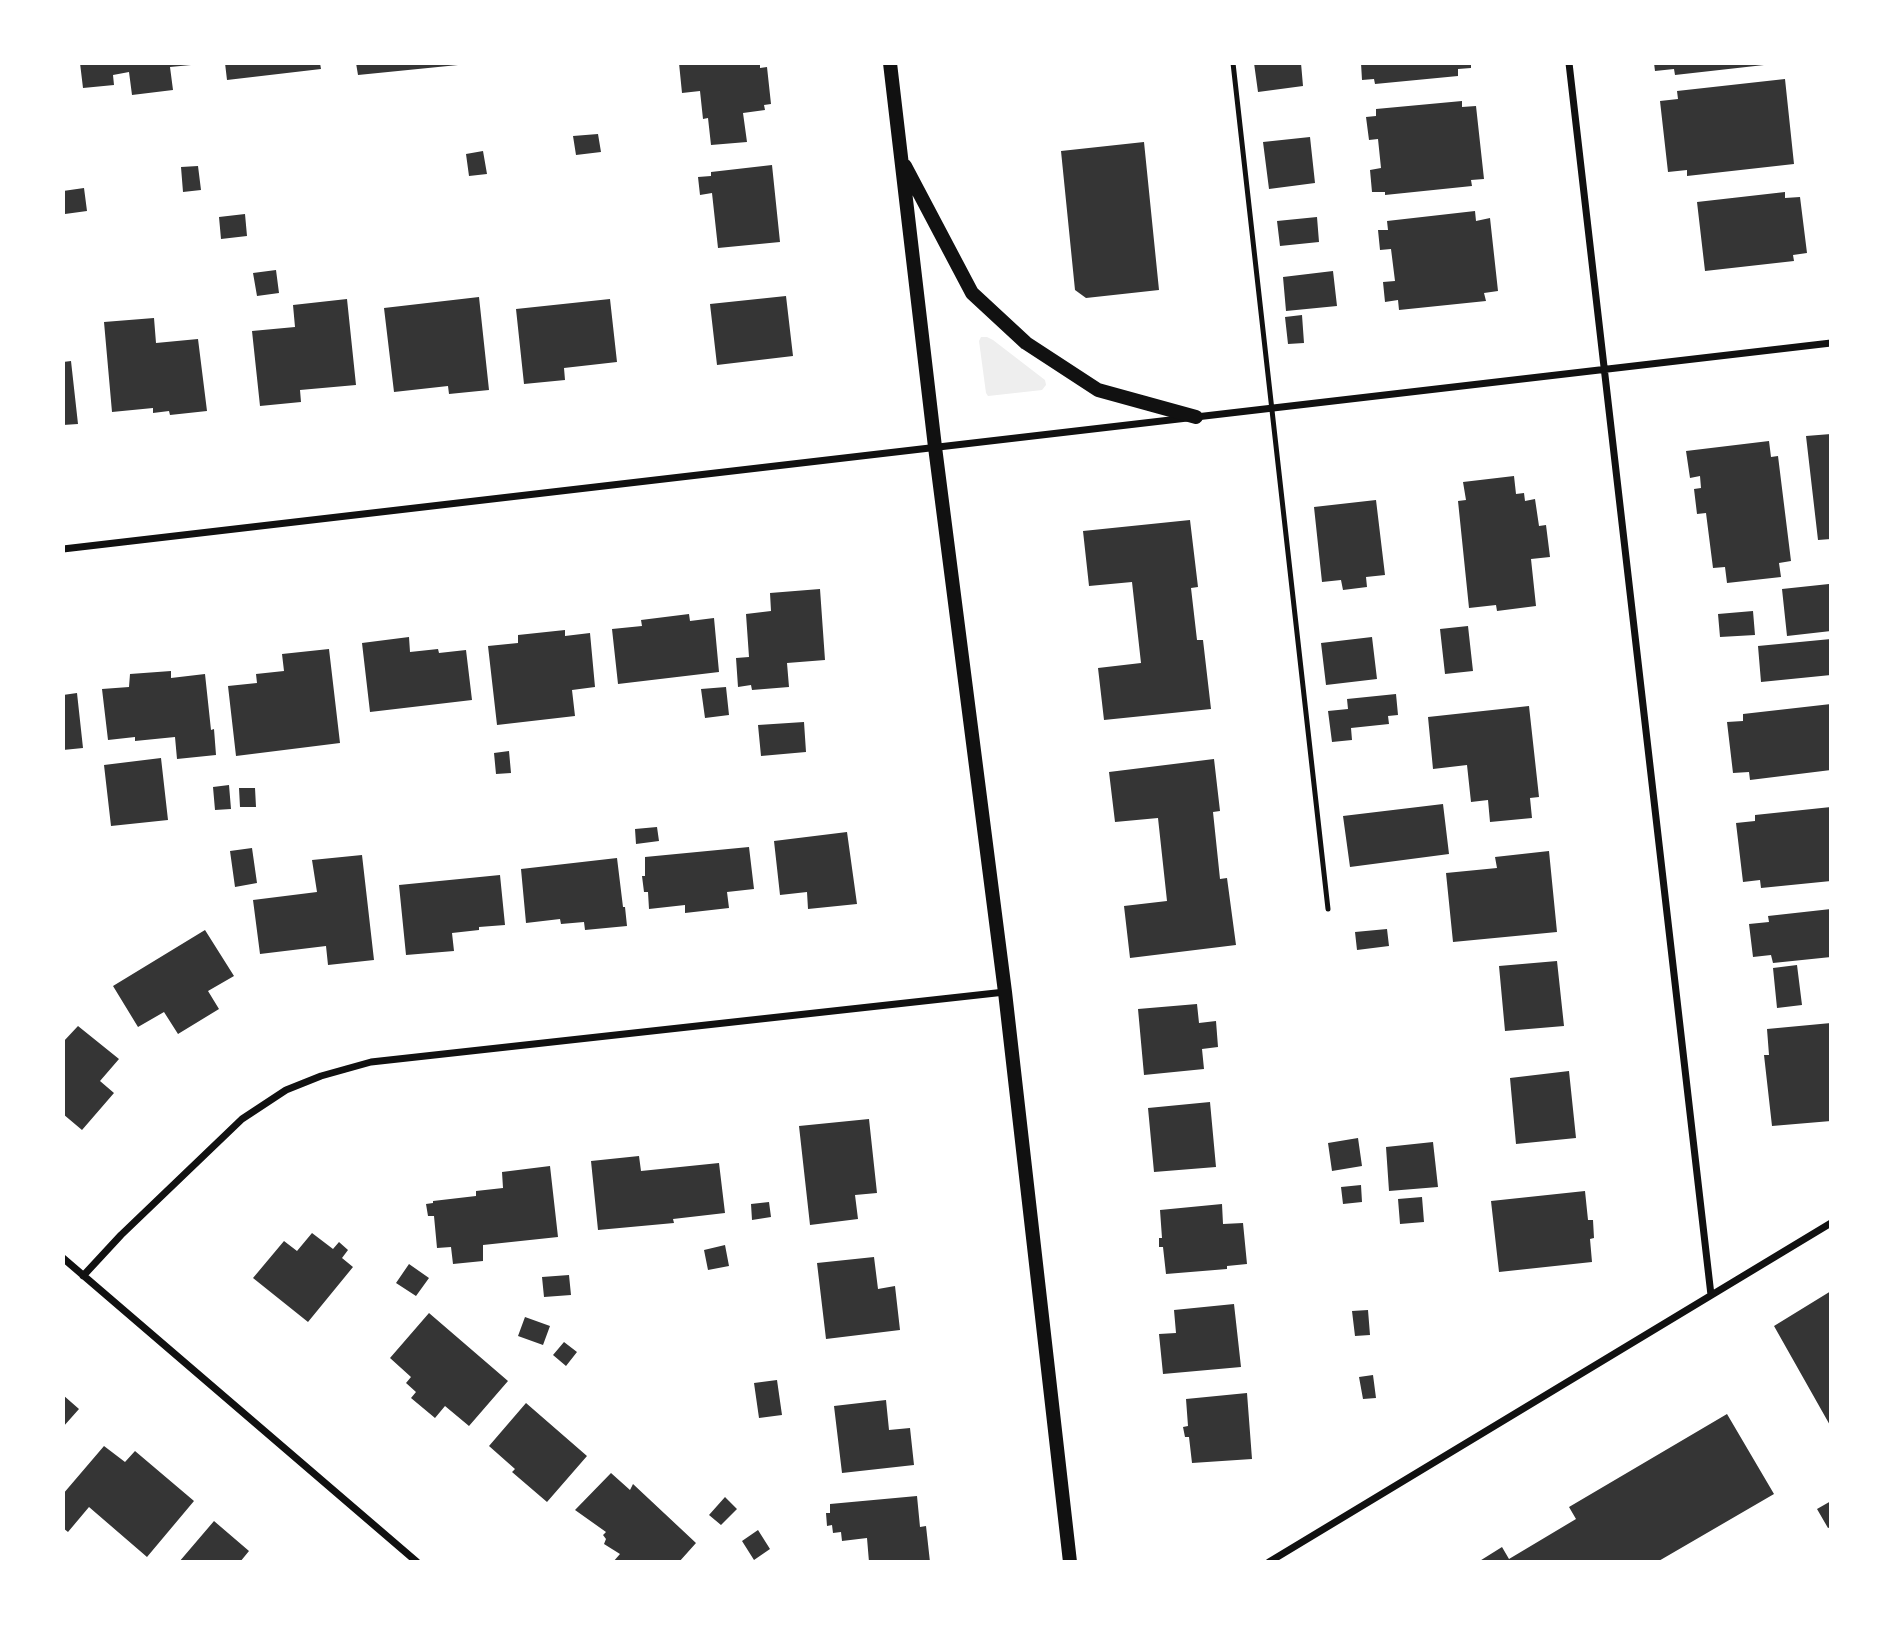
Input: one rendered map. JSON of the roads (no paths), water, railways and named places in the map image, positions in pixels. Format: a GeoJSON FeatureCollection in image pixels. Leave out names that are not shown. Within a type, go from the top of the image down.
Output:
{"type":"FeatureCollection","features":[{"type":"Feature","properties":{"kind":"main road"},"geometry":{"type":"LineString","coordinates":[[890,63],[935,447],[1005,992],[1070,1562]]}},
{"type":"Feature","properties":{"kind":"main road"},"geometry":{"type":"LineString","coordinates":[[901,158],[972,293],[1026,344],[1098,390],[1196,417]]}},
{"type":"Feature","properties":{"kind":"street"},"geometry":{"type":"LineString","coordinates":[[1569,63],[1711,1295]]}},
{"type":"Feature","properties":{"kind":"street"},"geometry":{"type":"LineString","coordinates":[[63,549],[1831,343]]}},
{"type":"Feature","properties":{"kind":"street"},"geometry":{"type":"LineString","coordinates":[[83,1276],[121,1235],[242,1119],[286,1090],[321,1076],[371,1062],[1005,992]]}},
{"type":"Feature","properties":{"kind":"street"},"geometry":{"type":"LineString","coordinates":[[1269,1562],[1831,1223]]}},
{"type":"Feature","properties":{"kind":"street"},"geometry":{"type":"LineString","coordinates":[[63,1258],[417,1562]]}},
{"type":"Feature","properties":{"kind":"lane"},"geometry":{"type":"LineString","coordinates":[[1233,63],[1328,909]]}}]}
